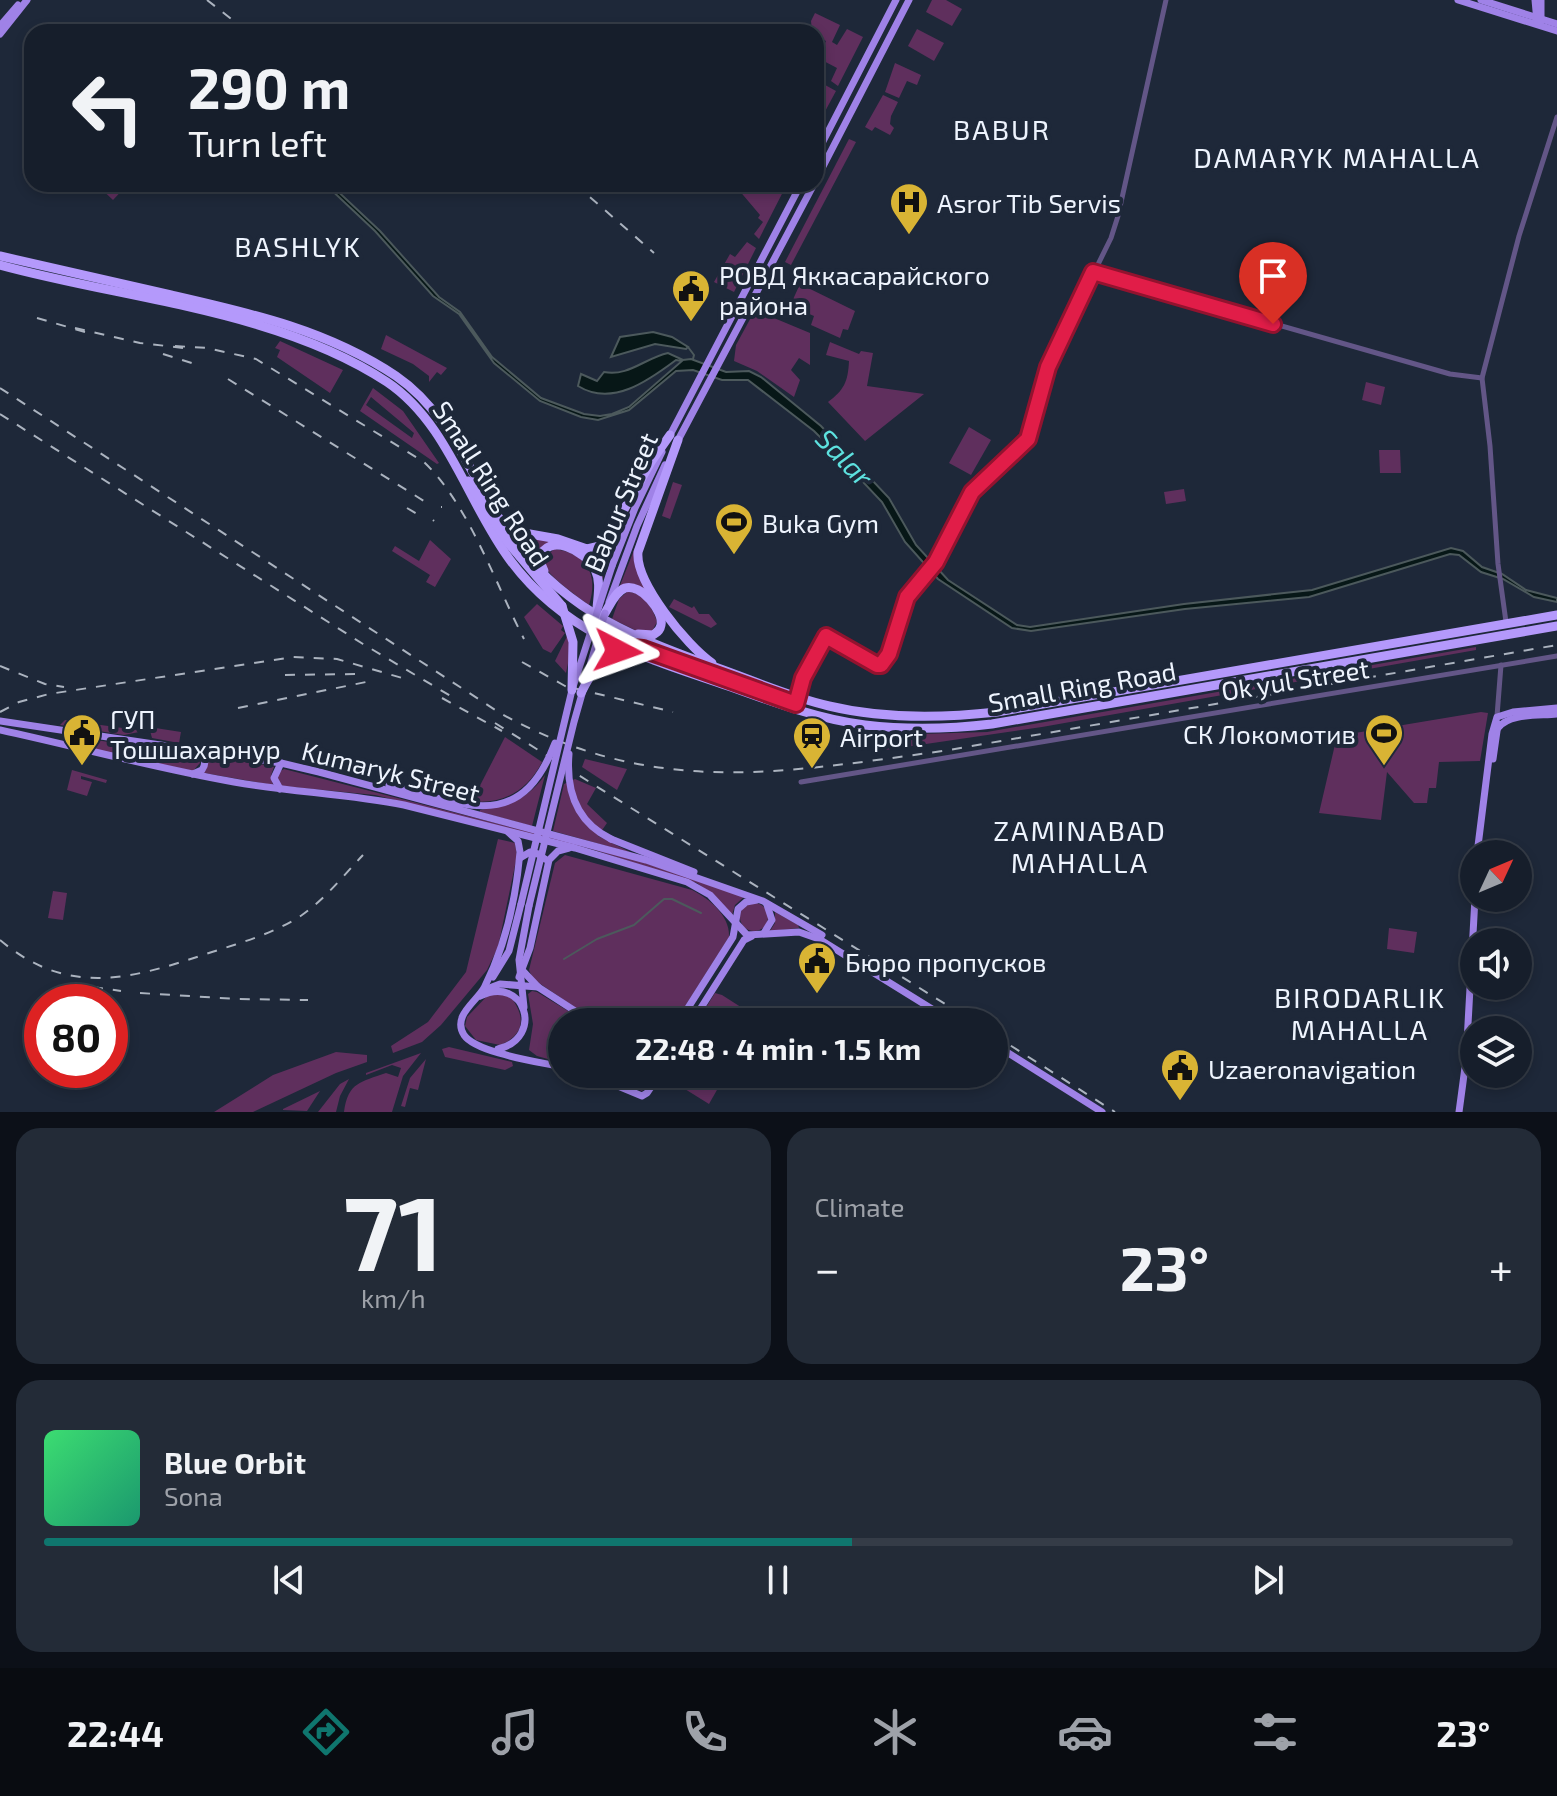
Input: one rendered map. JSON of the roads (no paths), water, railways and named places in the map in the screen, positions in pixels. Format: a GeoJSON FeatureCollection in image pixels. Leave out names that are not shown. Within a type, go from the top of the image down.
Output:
{"type":"FeatureCollection","features":[{"type":"Feature","properties":{"kind":"highway","name":"Small Ring Road"},"geometry":{"type":"LineString","coordinates":[[0,256],[212,309]]}},
{"type":"Feature","properties":{"kind":"highway","name":"Small Ring Road"},"geometry":{"type":"LineString","coordinates":[[0,265],[290,324],[327,338],[391,373],[416,392],[507,530],[537,568],[562,592],[601,614],[623,632],[721,669],[816,715],[883,726],[951,727],[1006,722],[1508,629],[1557,615]]}},
{"type":"Feature","properties":{"kind":"highway","name":"Small Ring Road"},"geometry":{"type":"LineString","coordinates":[[428,412],[487,526],[515,567],[542,596],[573,621],[622,649],[796,703],[889,715],[983,713],[1508,629],[1557,626]]}},
{"type":"Feature","properties":{"kind":"highway"},"geometry":{"type":"LineString","coordinates":[[507,530],[558,539],[585,548],[602,545],[674,437]]}},
{"type":"Feature","properties":{"kind":"highway"},"geometry":{"type":"LineString","coordinates":[[674,437],[638,552],[638,566],[645,583],[691,646],[721,669]]}},
{"type":"Feature","properties":{"kind":"highway"},"geometry":{"type":"LineString","coordinates":[[450,458],[509,544],[553,593],[564,611],[573,642],[576,692]]}},
{"type":"Feature","properties":{"kind":"highway"},"geometry":{"type":"LineString","coordinates":[[562,592],[539,561],[543,550],[551,545],[562,545],[584,556],[592,565],[599,582],[601,614]]}},
{"type":"Feature","properties":{"kind":"highway"},"geometry":{"type":"LineString","coordinates":[[635,588],[645,594],[660,615],[660,627],[655,634],[645,636],[601,614],[621,590],[635,588]]}},
{"type":"Feature","properties":{"kind":"highway"},"geometry":{"type":"LineString","coordinates":[[576,692],[613,652],[632,648],[796,703]]}},
{"type":"Feature","properties":{"kind":"main road"},"geometry":{"type":"LineString","coordinates":[[0,34],[24,0]]}},
{"type":"Feature","properties":{"kind":"main road"},"geometry":{"type":"LineString","coordinates":[[824,140],[896,0]]}},
{"type":"Feature","properties":{"kind":"main road"},"geometry":{"type":"LineString","coordinates":[[824,165],[909,0]]}},
{"type":"Feature","properties":{"kind":"main road"},"geometry":{"type":"LineString","coordinates":[[1458,0],[1557,24]]}},
{"type":"Feature","properties":{"kind":"main road"},"geometry":{"type":"LineString","coordinates":[[1481,0],[1557,31]]}},
{"type":"Feature","properties":{"kind":"main road"},"geometry":{"type":"LineString","coordinates":[[1535,0],[1538,21]]}},
{"type":"Feature","properties":{"kind":"main road"},"geometry":{"type":"LineString","coordinates":[[1538,21],[1541,0]]}},
{"type":"Feature","properties":{"kind":"main road","name":"Babur Street"},"geometry":{"type":"LineString","coordinates":[[526,1025],[520,975],[525,905],[564,718],[576,692],[635,508],[797,192]]}},
{"type":"Feature","properties":{"kind":"main road"},"geometry":{"type":"LineString","coordinates":[[674,437],[710,382],[810,192]]}},
{"type":"Feature","properties":{"kind":"main road"},"geometry":{"type":"LineString","coordinates":[[719,342],[723,349],[729,347]]}},
{"type":"Feature","properties":{"kind":"main road","name":"Babur Street"},"geometry":{"type":"LineString","coordinates":[[482,991],[508,954],[525,905],[574,722],[576,692]]}},
{"type":"Feature","properties":{"kind":"main road"},"geometry":{"type":"LineString","coordinates":[[1497,717],[1509,713],[1556,711]]}},
{"type":"Feature","properties":{"kind":"main road"},"geometry":{"type":"LineString","coordinates":[[1498,728],[1510,719],[1556,711]]}},
{"type":"Feature","properties":{"kind":"main road"},"geometry":{"type":"LineString","coordinates":[[1481,840],[1498,728],[1497,717]]}},
{"type":"Feature","properties":{"kind":"main road"},"geometry":{"type":"LineString","coordinates":[[1481,840],[1492,734],[1497,717]]}},
{"type":"Feature","properties":{"kind":"main road"},"geometry":{"type":"LineString","coordinates":[[319,772],[475,806],[505,803],[525,792],[540,777],[564,718]]}},
{"type":"Feature","properties":{"kind":"main road","name":"Kumaryk Street"},"geometry":{"type":"LineString","coordinates":[[0,721],[281,763],[571,838],[722,885],[763,901],[936,1008]]}},
{"type":"Feature","properties":{"kind":"main road"},"geometry":{"type":"LineString","coordinates":[[574,722],[569,780],[574,802],[583,818],[608,837],[722,885]]}},
{"type":"Feature","properties":{"kind":"main road","name":"Kumaryk Street"},"geometry":{"type":"LineString","coordinates":[[0,730],[191,774],[283,790],[368,798],[575,848],[691,884],[710,895],[745,933],[753,936]]}},
{"type":"Feature","properties":{"kind":"main road"},"geometry":{"type":"LineString","coordinates":[[74,748],[73,738],[79,732]]}},
{"type":"Feature","properties":{"kind":"main road"},"geometry":{"type":"LineString","coordinates":[[191,774],[204,766],[205,759],[198,750]]}},
{"type":"Feature","properties":{"kind":"main road"},"geometry":{"type":"LineString","coordinates":[[281,763],[274,780],[283,790]]}},
{"type":"Feature","properties":{"kind":"main road"},"geometry":{"type":"LineString","coordinates":[[504,830],[518,841],[520,858],[503,940],[482,991],[462,1016],[461,1027],[469,1040],[486,1049],[548,1064]]}},
{"type":"Feature","properties":{"kind":"main road"},"geometry":{"type":"LineString","coordinates":[[482,991],[520,975],[530,948],[548,865],[558,851],[575,848]]}},
{"type":"Feature","properties":{"kind":"main road"},"geometry":{"type":"LineString","coordinates":[[520,858],[524,854],[536,853],[548,865]]}},
{"type":"Feature","properties":{"kind":"main road"},"geometry":{"type":"LineString","coordinates":[[688,1008],[733,937],[737,912],[743,903],[763,901],[770,911],[772,920],[762,934]]}},
{"type":"Feature","properties":{"kind":"main road"},"geometry":{"type":"LineString","coordinates":[[1471,1016],[1476,912]]}},
{"type":"Feature","properties":{"kind":"main road"},"geometry":{"type":"LineString","coordinates":[[701,1008],[744,940],[762,934],[802,932],[819,939],[930,1008]]}},
{"type":"Feature","properties":{"kind":"main road"},"geometry":{"type":"LineString","coordinates":[[520,975],[570,1008]]}},
{"type":"Feature","properties":{"kind":"main road"},"geometry":{"type":"LineString","coordinates":[[701,988],[710,994]]}},
{"type":"Feature","properties":{"kind":"main road"},"geometry":{"type":"LineString","coordinates":[[475,1000],[492,992],[509,992],[520,1003],[526,1025],[513,1043],[502,1049],[486,1049]]}},
{"type":"Feature","properties":{"kind":"main road"},"geometry":{"type":"LineString","coordinates":[[1008,1055],[1095,1112]]}},
{"type":"Feature","properties":{"kind":"main road"},"geometry":{"type":"LineString","coordinates":[[1008,1055],[1102,1112]]}},
{"type":"Feature","properties":{"kind":"main road"},"geometry":{"type":"LineString","coordinates":[[623,1088],[642,1096],[650,1088]]}},
{"type":"Feature","properties":{"kind":"main road"},"geometry":{"type":"LineString","coordinates":[[1460,1112],[1464,1088]]}},
{"type":"Feature","properties":{"kind":"street"},"geometry":{"type":"LineString","coordinates":[[796,703],[803,678],[826,636],[877,665],[884,663],[903,605],[915,585],[936,562],[972,492],[1028,439],[1048,367],[1118,216],[1166,0]]}},
{"type":"Feature","properties":{"kind":"street"},"geometry":{"type":"LineString","coordinates":[[1508,629],[1500,586],[1482,378],[1519,236],[1557,117]]}},
{"type":"Feature","properties":{"kind":"street"},"geometry":{"type":"LineString","coordinates":[[1093,272],[1450,374],[1482,378]]}},
{"type":"Feature","properties":{"kind":"street","name":"Ok yul Street"},"geometry":{"type":"LineString","coordinates":[[801,782],[1557,656]]}},
{"type":"Feature","properties":{"kind":"street"},"geometry":{"type":"LineString","coordinates":[[1497,717],[1501,665]]}},
{"type":"Feature","properties":{"kind":"water","name":"Salar"},"geometry":{"type":"Polygon","coordinates":[[[334,192],[339,192],[380,231],[439,297],[460,312],[492,357],[541,398],[584,414],[612,414],[629,407],[682,361],[676,360],[642,383],[617,393],[591,392],[578,386],[581,374],[597,381],[604,372],[629,370],[668,353],[726,372],[749,371],[761,377],[821,426],[889,498],[916,545],[948,580],[1017,625],[1030,627],[1184,604],[1312,590],[1451,548],[1463,551],[1482,567],[1502,574],[1526,590],[1557,598],[1557,602],[1534,597],[1503,579],[1481,572],[1459,555],[1450,554],[1309,597],[1185,609],[1031,631],[1012,628],[938,579],[905,542],[882,502],[830,447],[748,380],[722,380],[693,370],[676,371],[629,410],[598,420],[581,417],[540,401],[494,363],[459,314],[433,296],[375,231],[334,192]]]}},
{"type":"Feature","properties":{"kind":"water"},"geometry":{"type":"Polygon","coordinates":[[[653,332],[672,337],[688,347],[655,344],[611,357],[620,337],[653,332]]]}},
{"type":"Feature","properties":{"kind":"waterway"},"geometry":{"type":"LineString","coordinates":[[688,347],[694,355],[693,359]]}},
{"type":"Feature","properties":{"kind":"waterway"},"geometry":{"type":"LineString","coordinates":[[564,959],[597,939],[634,925],[664,899],[672,899],[701,913]]}},
{"type":"Feature","properties":{"kind":"railway"},"geometry":{"type":"LineString","coordinates":[[207,0],[238,24]]}},
{"type":"Feature","properties":{"kind":"railway"},"geometry":{"type":"LineString","coordinates":[[584,192],[654,253]]}},
{"type":"Feature","properties":{"kind":"railway"},"geometry":{"type":"LineString","coordinates":[[37,318],[85,332]]}},
{"type":"Feature","properties":{"kind":"railway"},"geometry":{"type":"LineString","coordinates":[[75,328],[140,343],[184,348]]}},
{"type":"Feature","properties":{"kind":"railway"},"geometry":{"type":"LineString","coordinates":[[175,346],[207,348],[256,359],[424,462],[455,500],[468,522],[524,639]]}},
{"type":"Feature","properties":{"kind":"railway"},"geometry":{"type":"LineString","coordinates":[[163,354],[195,364]]}},
{"type":"Feature","properties":{"kind":"railway"},"geometry":{"type":"LineString","coordinates":[[228,379],[424,501]]}},
{"type":"Feature","properties":{"kind":"railway"},"geometry":{"type":"LineString","coordinates":[[0,388],[500,713],[556,740],[611,758],[664,768],[717,772],[771,771],[943,751],[1557,645]]}},
{"type":"Feature","properties":{"kind":"railway"},"geometry":{"type":"LineString","coordinates":[[0,414],[363,644],[454,698]]}},
{"type":"Feature","properties":{"kind":"railway"},"geometry":{"type":"LineString","coordinates":[[407,508],[417,514]]}},
{"type":"Feature","properties":{"kind":"railway"},"geometry":{"type":"LineString","coordinates":[[0,712],[19,702],[49,694],[293,657],[337,659],[409,680]]}},
{"type":"Feature","properties":{"kind":"railway"},"geometry":{"type":"LineString","coordinates":[[522,662],[565,686],[673,712]]}},
{"type":"Feature","properties":{"kind":"railway"},"geometry":{"type":"LineString","coordinates":[[0,666],[45,684],[64,687]]}},
{"type":"Feature","properties":{"kind":"railway"},"geometry":{"type":"LineString","coordinates":[[285,675],[362,674]]}},
{"type":"Feature","properties":{"kind":"railway"},"geometry":{"type":"LineString","coordinates":[[238,708],[371,681]]}},
{"type":"Feature","properties":{"kind":"railway"},"geometry":{"type":"LineString","coordinates":[[442,698],[502,731]]}},
{"type":"Feature","properties":{"kind":"railway"},"geometry":{"type":"LineString","coordinates":[[495,723],[952,1008]]}},
{"type":"Feature","properties":{"kind":"railway"},"geometry":{"type":"LineString","coordinates":[[0,940],[26,959],[77,977],[103,978],[156,969],[247,941],[292,921],[319,902],[363,855]]}},
{"type":"Feature","properties":{"kind":"railway"},"geometry":{"type":"LineString","coordinates":[[140,993],[308,1000]]}},
{"type":"Feature","properties":{"kind":"railway"},"geometry":{"type":"LineString","coordinates":[[1008,1044],[1115,1112]]}},
{"type":"Feature","properties":{"kind":"place","name":"Asror Tib Servis"},"geometry":{"type":"Point","coordinates":[909,236]}},
{"type":"Feature","properties":{"kind":"place","name":"РОВД Яккасарайского района"},"geometry":{"type":"Point","coordinates":[691,323]}},
{"type":"Feature","properties":{"kind":"place","name":"Buka Gym"},"geometry":{"type":"Point","coordinates":[734,556]}},
{"type":"Feature","properties":{"kind":"place","name":"ГУП Тошшахарнур"},"geometry":{"type":"Point","coordinates":[82,767]}},
{"type":"Feature","properties":{"kind":"place","name":"СК Локомотив"},"geometry":{"type":"Point","coordinates":[1384,767]}},
{"type":"Feature","properties":{"kind":"place","name":"Airport"},"geometry":{"type":"Point","coordinates":[812,770]}},
{"type":"Feature","properties":{"kind":"place","name":"Бюро пропусков"},"geometry":{"type":"Point","coordinates":[817,995]}},
{"type":"Feature","properties":{"kind":"place","name":"Uzaeronavigation"},"geometry":{"type":"Point","coordinates":[1180,1102]}},
{"type":"Feature","properties":{"kind":"district","name":"BABUR"},"geometry":{"type":"Point","coordinates":[1002,129]}},
{"type":"Feature","properties":{"kind":"district","name":"DAMARYK MAHALLA"},"geometry":{"type":"Point","coordinates":[1337,157]}},
{"type":"Feature","properties":{"kind":"district","name":"BASHLYK"},"geometry":{"type":"Point","coordinates":[298,246]}},
{"type":"Feature","properties":{"kind":"district","name":"ZAMINABAD MAHALLA"},"geometry":{"type":"Point","coordinates":[1080,846]}},
{"type":"Feature","properties":{"kind":"district","name":"BIRODARLIK MAHALLA"},"geometry":{"type":"Point","coordinates":[1360,1013]}}]}
